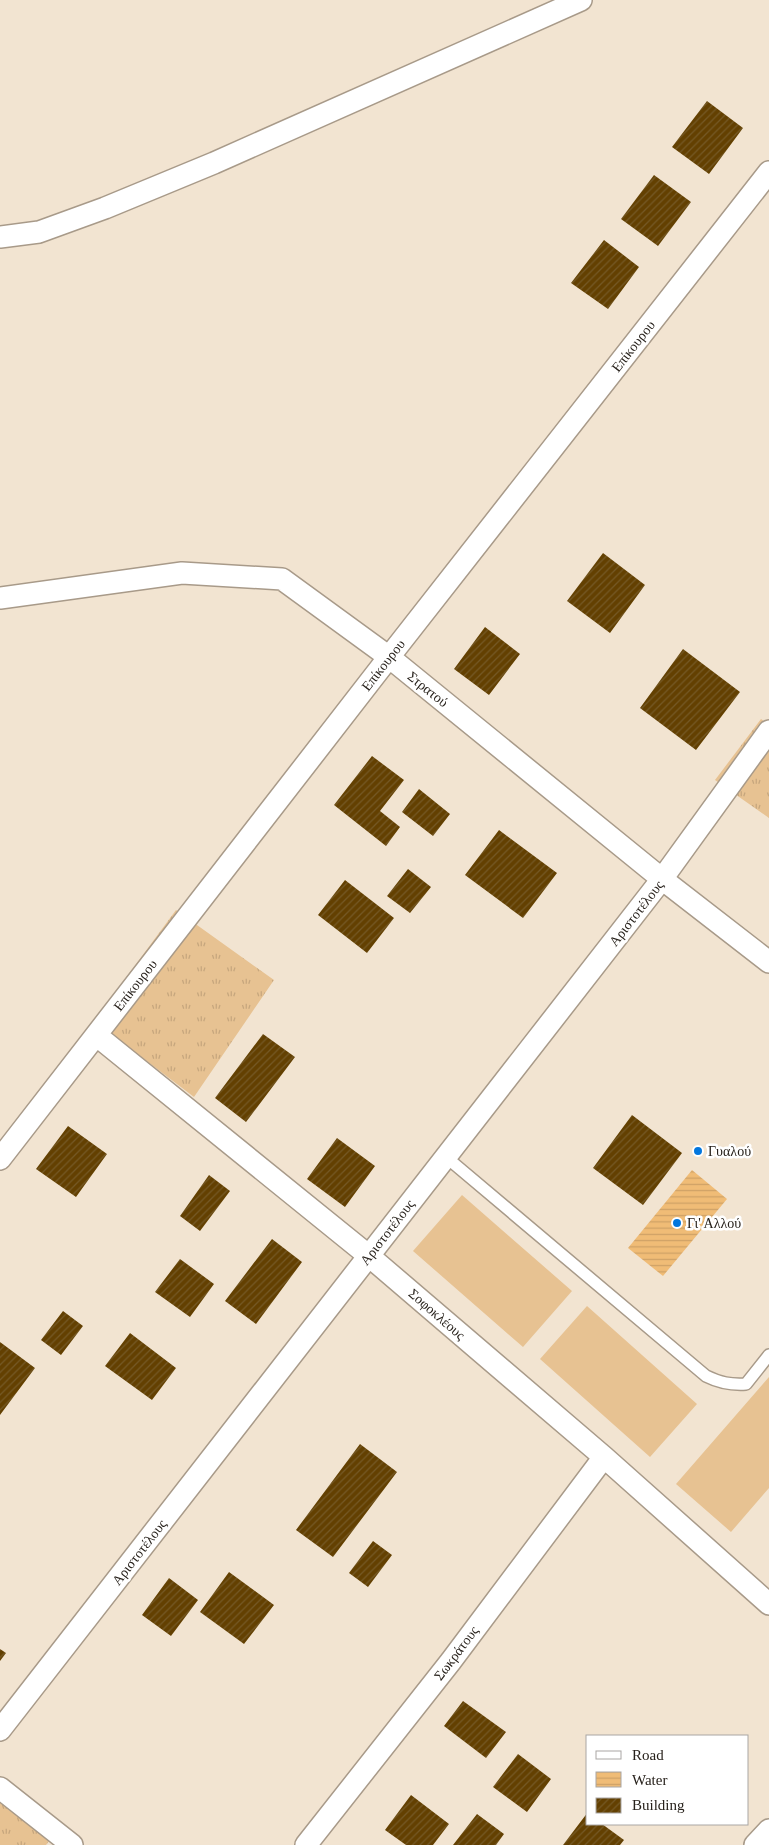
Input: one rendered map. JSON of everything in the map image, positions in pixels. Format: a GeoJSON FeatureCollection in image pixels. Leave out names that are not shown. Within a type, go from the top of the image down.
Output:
{"type":"FeatureCollection","features":[{"type":"Feature","properties":{"kind":"street"},"geometry":{"type":"LineString","coordinates":[[0,237],[39,232],[105,208],[223,159],[581,0]]}},
{"type":"Feature","properties":{"kind":"street","name":"Επίκουρου"},"geometry":{"type":"LineString","coordinates":[[0,1159],[389,657],[769,172]]}},
{"type":"Feature","properties":{"kind":"street","name":"Στρατού"},"geometry":{"type":"LineString","coordinates":[[0,598],[182,573],[282,579],[389,657],[662,879],[769,962]]}},
{"type":"Feature","properties":{"kind":"street","name":"Αριστοτέλους"},"geometry":{"type":"LineString","coordinates":[[0,1730],[662,879],[767,737]]}},
{"type":"Feature","properties":{"kind":"street","name":"Σοφοκλέους"},"geometry":{"type":"LineString","coordinates":[[96,1035],[369,1256],[604,1458],[769,1604]]}},
{"type":"Feature","properties":{"kind":"street","name":"Σωκράτους"},"geometry":{"type":"LineString","coordinates":[[306,1845],[451,1661],[604,1458]]}},
{"type":"Feature","properties":{"kind":"street"},"geometry":{"type":"LineString","coordinates":[[0,1788],[72,1845]]}},
{"type":"Feature","properties":{"kind":"street"},"geometry":{"type":"LineString","coordinates":[[755,1845],[769,1830]]}},
{"type":"Feature","properties":{"kind":"lane"},"geometry":{"type":"LineString","coordinates":[[446,1157],[706,1376],[718,1382],[732,1385],[746,1384],[769,1356]]}},
{"type":"Feature","properties":{"kind":"green space"},"geometry":{"type":"Polygon","coordinates":[[[761,719],[769,725],[769,818],[715,780],[761,719]]]}},
{"type":"Feature","properties":{"kind":"green space"},"geometry":{"type":"Polygon","coordinates":[[[176,910],[274,980],[194,1097],[94,1021],[176,910]]]}},
{"type":"Feature","properties":{"kind":"green space"},"geometry":{"type":"Polygon","coordinates":[[[462,1195],[572,1291],[523,1347],[413,1251],[462,1195]]]}},
{"type":"Feature","properties":{"kind":"green space"},"geometry":{"type":"Polygon","coordinates":[[[587,1306],[697,1404],[650,1457],[540,1359],[587,1306]]]}},
{"type":"Feature","properties":{"kind":"green space"},"geometry":{"type":"Polygon","coordinates":[[[769,1377],[769,1488],[731,1532],[676,1484],[769,1377]]]}},
{"type":"Feature","properties":{"kind":"green space"},"geometry":{"type":"Polygon","coordinates":[[[0,1799],[50,1840],[46,1845],[0,1845],[0,1799]]]}},
{"type":"Feature","properties":{"kind":"water","name":"Γι' Αλλού"},"geometry":{"type":"Polygon","coordinates":[[[692,1170],[727,1199],[663,1276],[628,1248],[692,1170]]]}},
{"type":"Feature","properties":{"kind":"building"},"geometry":{"type":"Polygon","coordinates":[[[707,101],[743,128],[709,174],[672,147],[707,101]]]}},
{"type":"Feature","properties":{"kind":"building"},"geometry":{"type":"Polygon","coordinates":[[[654,175],[691,202],[658,246],[621,219],[654,175]]]}},
{"type":"Feature","properties":{"kind":"building"},"geometry":{"type":"Polygon","coordinates":[[[604,240],[639,267],[608,309],[571,283],[604,240]]]}},
{"type":"Feature","properties":{"kind":"building"},"geometry":{"type":"Polygon","coordinates":[[[603,553],[645,585],[610,633],[567,601],[603,553]]]}},
{"type":"Feature","properties":{"kind":"building"},"geometry":{"type":"Polygon","coordinates":[[[485,627],[520,654],[489,695],[454,669],[485,627]]]}},
{"type":"Feature","properties":{"kind":"building"},"geometry":{"type":"Polygon","coordinates":[[[683,649],[740,692],[696,750],[640,708],[683,649]]]}},
{"type":"Feature","properties":{"kind":"building"},"geometry":{"type":"Polygon","coordinates":[[[372,756],[404,780],[380,811],[400,827],[386,846],[334,805],[372,756]]]}},
{"type":"Feature","properties":{"kind":"building"},"geometry":{"type":"Polygon","coordinates":[[[419,789],[450,814],[433,836],[402,812],[419,789]]]}},
{"type":"Feature","properties":{"kind":"building"},"geometry":{"type":"Polygon","coordinates":[[[499,830],[557,873],[523,918],[465,875],[499,830]]]}},
{"type":"Feature","properties":{"kind":"building"},"geometry":{"type":"Polygon","coordinates":[[[408,869],[431,887],[410,913],[387,896],[408,869]]]}},
{"type":"Feature","properties":{"kind":"building"},"geometry":{"type":"Polygon","coordinates":[[[345,880],[394,918],[367,953],[318,915],[345,880]]]}},
{"type":"Feature","properties":{"kind":"building"},"geometry":{"type":"Polygon","coordinates":[[[263,1034],[295,1057],[246,1122],[215,1098],[263,1034]]]}},
{"type":"Feature","properties":{"kind":"building"},"geometry":{"type":"Polygon","coordinates":[[[632,1115],[682,1153],[643,1205],[593,1168],[632,1115]]]}},
{"type":"Feature","properties":{"kind":"building"},"geometry":{"type":"Polygon","coordinates":[[[68,1126],[107,1154],[76,1197],[36,1169],[68,1126]]]}},
{"type":"Feature","properties":{"kind":"building"},"geometry":{"type":"Polygon","coordinates":[[[337,1138],[375,1166],[345,1207],[307,1179],[337,1138]]]}},
{"type":"Feature","properties":{"kind":"building"},"geometry":{"type":"Polygon","coordinates":[[[209,1175],[230,1191],[200,1231],[180,1216],[209,1175]]]}},
{"type":"Feature","properties":{"kind":"building"},"geometry":{"type":"Polygon","coordinates":[[[272,1239],[302,1262],[256,1324],[225,1301],[272,1239]]]}},
{"type":"Feature","properties":{"kind":"building"},"geometry":{"type":"Polygon","coordinates":[[[180,1259],[214,1284],[190,1317],[155,1292],[180,1259]]]}},
{"type":"Feature","properties":{"kind":"building"},"geometry":{"type":"Polygon","coordinates":[[[63,1311],[83,1326],[61,1355],[41,1340],[63,1311]]]}},
{"type":"Feature","properties":{"kind":"building"},"geometry":{"type":"Polygon","coordinates":[[[130,1333],[176,1368],[152,1400],[105,1366],[130,1333]]]}},
{"type":"Feature","properties":{"kind":"building"},"geometry":{"type":"Polygon","coordinates":[[[0,1342],[35,1368],[0,1415],[0,1342]]]}},
{"type":"Feature","properties":{"kind":"building"},"geometry":{"type":"Polygon","coordinates":[[[360,1444],[397,1472],[333,1557],[296,1530],[360,1444]]]}},
{"type":"Feature","properties":{"kind":"building"},"geometry":{"type":"Polygon","coordinates":[[[373,1541],[392,1555],[368,1587],[349,1573],[373,1541]]]}},
{"type":"Feature","properties":{"kind":"building"},"geometry":{"type":"Polygon","coordinates":[[[229,1572],[274,1605],[244,1644],[200,1612],[229,1572]]]}},
{"type":"Feature","properties":{"kind":"building"},"geometry":{"type":"Polygon","coordinates":[[[169,1578],[198,1600],[171,1636],[142,1615],[169,1578]]]}},
{"type":"Feature","properties":{"kind":"building"},"geometry":{"type":"Polygon","coordinates":[[[0,1649],[6,1653],[0,1661],[0,1649]]]}},
{"type":"Feature","properties":{"kind":"building"},"geometry":{"type":"Polygon","coordinates":[[[463,1701],[506,1732],[486,1758],[444,1726],[463,1701]]]}},
{"type":"Feature","properties":{"kind":"building"},"geometry":{"type":"Polygon","coordinates":[[[518,1754],[551,1779],[527,1812],[493,1787],[518,1754]]]}},
{"type":"Feature","properties":{"kind":"building"},"geometry":{"type":"Polygon","coordinates":[[[411,1795],[449,1824],[433,1845],[406,1845],[385,1830],[411,1795]]]}},
{"type":"Feature","properties":{"kind":"building"},"geometry":{"type":"Polygon","coordinates":[[[477,1814],[504,1834],[496,1845],[453,1845],[477,1814]]]}},
{"type":"Feature","properties":{"kind":"building"},"geometry":{"type":"Polygon","coordinates":[[[586,1815],[586,1825],[603,1825],[624,1840],[620,1845],[563,1845],[586,1815]]]}},
{"type":"Feature","properties":{"kind":"place","name":"Γυαλού"},"geometry":{"type":"Point","coordinates":[698,1151]}},
{"type":"Feature","properties":{"kind":"place","name":"Γι' Αλλού"},"geometry":{"type":"Point","coordinates":[677,1223]}}]}
